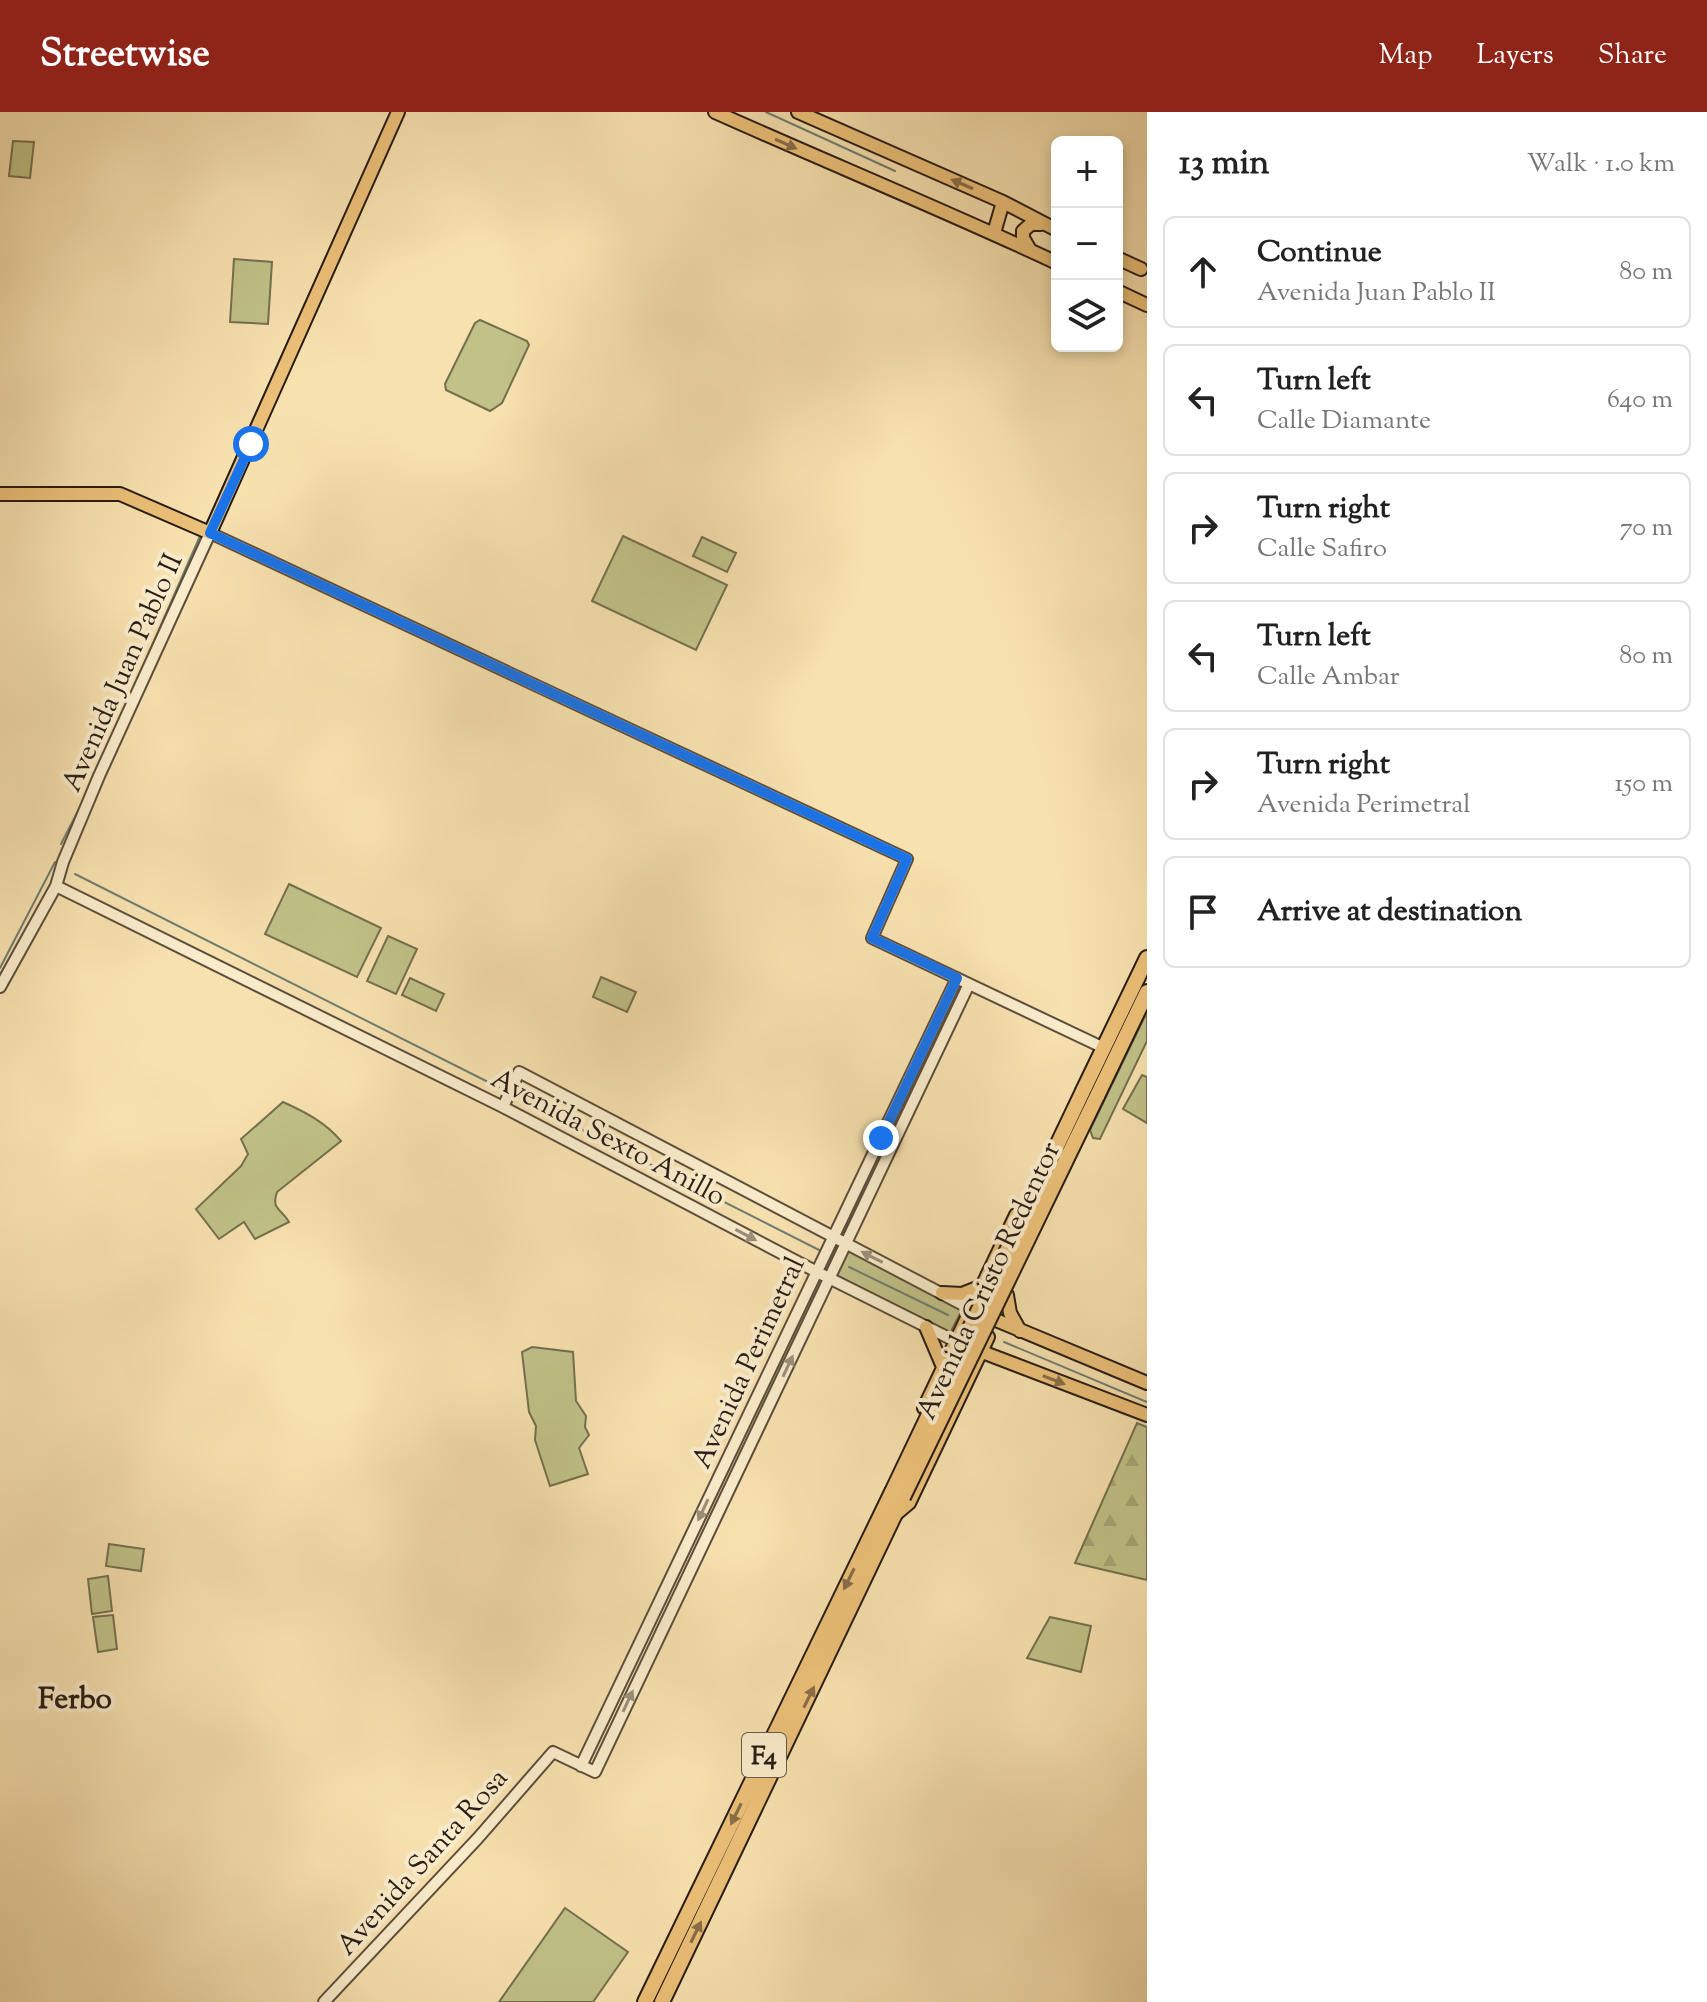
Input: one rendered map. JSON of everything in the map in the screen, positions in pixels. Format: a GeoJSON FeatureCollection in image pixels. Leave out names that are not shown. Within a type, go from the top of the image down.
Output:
{"type":"FeatureCollection","features":[{"type":"Feature","properties":{"kind":"highway","name":"Avenida Cristo Redentor"},"geometry":{"type":"LineString","coordinates":[[662,2002],[898,1494],[1090,1093],[1147,958]]}},
{"type":"Feature","properties":{"kind":"highway","name":"Avenida Cristo Redentor"},"geometry":{"type":"LineString","coordinates":[[1105,1056],[1147,992]]}},
{"type":"Feature","properties":{"kind":"highway","name":"Avenida Cristo Redentor"},"geometry":{"type":"LineString","coordinates":[[645,2002],[890,1512]]}},
{"type":"Feature","properties":{"kind":"main road","name":"Avenida Juan Pablo II"},"geometry":{"type":"LineString","coordinates":[[204,531],[398,112]]}},
{"type":"Feature","properties":{"kind":"main road"},"geometry":{"type":"LineString","coordinates":[[715,112],[1051,260]]}},
{"type":"Feature","properties":{"kind":"main road"},"geometry":{"type":"LineString","coordinates":[[798,112],[1003,202],[1051,227]]}},
{"type":"Feature","properties":{"kind":"main road"},"geometry":{"type":"LineString","coordinates":[[994,233],[1003,202]]}},
{"type":"Feature","properties":{"kind":"main road"},"geometry":{"type":"LineString","coordinates":[[1030,250],[1023,238],[1025,228],[1031,224],[1044,224]]}},
{"type":"Feature","properties":{"kind":"main road"},"geometry":{"type":"LineString","coordinates":[[1123,261],[1144,270]]}},
{"type":"Feature","properties":{"kind":"main road"},"geometry":{"type":"LineString","coordinates":[[1123,294],[1147,305]]}},
{"type":"Feature","properties":{"kind":"main road"},"geometry":{"type":"LineString","coordinates":[[0,494],[120,494],[204,531]]}},
{"type":"Feature","properties":{"kind":"main road","name":"Avenida Cristo Redentor"},"geometry":{"type":"LineString","coordinates":[[1105,1056],[1106,1088],[970,1377],[909,1503],[890,1512],[885,1492],[955,1341],[1082,1078],[1105,1056]]}},
{"type":"Feature","properties":{"kind":"main road"},"geometry":{"type":"LineString","coordinates":[[942,1293],[962,1294],[982,1286],[985,1299],[990,1303],[1007,1295],[1010,1313],[1020,1331],[1147,1383]]}},
{"type":"Feature","properties":{"kind":"main road","name":"Avenida Sexto Anillo"},"geometry":{"type":"LineString","coordinates":[[971,1309],[1020,1331]]}},
{"type":"Feature","properties":{"kind":"main road"},"geometry":{"type":"LineString","coordinates":[[926,1327],[943,1367],[953,1359],[964,1360],[968,1364],[970,1377]]}},
{"type":"Feature","properties":{"kind":"main road","name":"Avenida Sexto Anillo"},"geometry":{"type":"LineString","coordinates":[[955,1341],[1147,1415]]}},
{"type":"Feature","properties":{"kind":"main road"},"geometry":{"type":"LineString","coordinates":[[970,1377],[986,1362],[994,1359],[1004,1361]]}},
{"type":"Feature","properties":{"kind":"street"},"geometry":{"type":"LineString","coordinates":[[204,531],[907,859],[872,938],[969,984],[1105,1056]]}},
{"type":"Feature","properties":{"kind":"street","name":"Avenida Juan Pablo II"},"geometry":{"type":"LineString","coordinates":[[0,987],[56,886],[63,862],[204,531]]}},
{"type":"Feature","properties":{"kind":"street","name":"Avenida Sexto Anillo"},"geometry":{"type":"LineString","coordinates":[[56,886],[503,1107],[955,1341]]}},
{"type":"Feature","properties":{"kind":"street","name":"Avenida Perimetral"},"geometry":{"type":"LineString","coordinates":[[957,978],[581,1766],[595,1772],[969,984]]}},
{"type":"Feature","properties":{"kind":"street","name":"Avenida Sexto Anillo"},"geometry":{"type":"LineString","coordinates":[[503,1107],[519,1072],[971,1309]]}},
{"type":"Feature","properties":{"kind":"street"},"geometry":{"type":"LineString","coordinates":[[792,1323],[805,1329]]}},
{"type":"Feature","properties":{"kind":"street"},"geometry":{"type":"LineString","coordinates":[[753,1405],[766,1411]]}},
{"type":"Feature","properties":{"kind":"street"},"geometry":{"type":"LineString","coordinates":[[715,1485],[728,1491]]}},
{"type":"Feature","properties":{"kind":"street"},"geometry":{"type":"LineString","coordinates":[[646,1630],[659,1636]]}},
{"type":"Feature","properties":{"kind":"street","name":"Avenida Santa Rosa"},"geometry":{"type":"LineString","coordinates":[[324,2002],[410,1912],[553,1752],[581,1766]]}},
{"type":"Feature","properties":{"kind":"green space"},"geometry":{"type":"Polygon","coordinates":[[[13,141],[34,142],[30,178],[9,176],[13,141]]]}},
{"type":"Feature","properties":{"kind":"green space"},"geometry":{"type":"Polygon","coordinates":[[[234,259],[272,262],[268,324],[230,322],[234,259]]]}},
{"type":"Feature","properties":{"kind":"green space"},"geometry":{"type":"Polygon","coordinates":[[[480,320],[527,341],[529,345],[502,403],[490,411],[446,390],[445,384],[475,323],[480,320]]]}},
{"type":"Feature","properties":{"kind":"green space"},"geometry":{"type":"Polygon","coordinates":[[[623,536],[727,585],[696,650],[592,601],[623,536]]]}},
{"type":"Feature","properties":{"kind":"green space"},"geometry":{"type":"Polygon","coordinates":[[[702,537],[736,553],[727,572],[693,556],[702,537]]]}},
{"type":"Feature","properties":{"kind":"green space"},"geometry":{"type":"Polygon","coordinates":[[[289,884],[381,928],[357,977],[265,934],[289,884]]]}},
{"type":"Feature","properties":{"kind":"green space"},"geometry":{"type":"Polygon","coordinates":[[[388,936],[417,949],[396,994],[367,981],[388,936]]]}},
{"type":"Feature","properties":{"kind":"green space"},"geometry":{"type":"Polygon","coordinates":[[[601,977],[636,992],[627,1012],[593,997],[601,977]]]}},
{"type":"Feature","properties":{"kind":"green space"},"geometry":{"type":"Polygon","coordinates":[[[410,978],[444,994],[436,1011],[402,995],[410,978]]]}},
{"type":"Feature","properties":{"kind":"green space"},"geometry":{"type":"Polygon","coordinates":[[[1147,1012],[1147,1041],[1100,1139],[1093,1138],[1090,1130],[1147,1012]]]}},
{"type":"Feature","properties":{"kind":"green space"},"geometry":{"type":"Polygon","coordinates":[[[1142,1075],[1147,1077],[1147,1123],[1123,1109],[1142,1075]]]}},
{"type":"Feature","properties":{"kind":"green space"},"geometry":{"type":"Polygon","coordinates":[[[283,1102],[314,1118],[341,1141],[277,1192],[276,1206],[289,1222],[255,1239],[244,1222],[219,1239],[196,1209],[241,1166],[248,1154],[241,1139],[283,1102]]]}},
{"type":"Feature","properties":{"kind":"green space"},"geometry":{"type":"Polygon","coordinates":[[[849,1251],[962,1310],[949,1335],[836,1275],[849,1251]]]}},
{"type":"Feature","properties":{"kind":"green space"},"geometry":{"type":"Polygon","coordinates":[[[532,1347],[573,1352],[576,1401],[586,1416],[585,1427],[589,1435],[579,1448],[588,1474],[550,1486],[535,1440],[536,1426],[529,1412],[522,1352],[532,1347]]]}},
{"type":"Feature","properties":{"kind":"green space"},"geometry":{"type":"Polygon","coordinates":[[[1137,1423],[1147,1427],[1147,1580],[1075,1563],[1137,1423]]]}},
{"type":"Feature","properties":{"kind":"green space"},"geometry":{"type":"Polygon","coordinates":[[[109,1544],[144,1549],[141,1571],[106,1566],[109,1544]]]}},
{"type":"Feature","properties":{"kind":"green space"},"geometry":{"type":"Polygon","coordinates":[[[108,1576],[112,1611],[92,1614],[88,1579],[108,1576]]]}},
{"type":"Feature","properties":{"kind":"green space"},"geometry":{"type":"Polygon","coordinates":[[[113,1615],[117,1649],[98,1652],[93,1617],[113,1615]]]}},
{"type":"Feature","properties":{"kind":"green space"},"geometry":{"type":"Polygon","coordinates":[[[1050,1617],[1091,1626],[1081,1672],[1027,1658],[1050,1617]]]}},
{"type":"Feature","properties":{"kind":"green space"},"geometry":{"type":"Polygon","coordinates":[[[565,1908],[628,1952],[593,2002],[499,2002],[565,1908]]]}},
{"type":"Feature","properties":{"kind":"waterway"},"geometry":{"type":"LineString","coordinates":[[205,527],[391,112]]}},
{"type":"Feature","properties":{"kind":"waterway"},"geometry":{"type":"LineString","coordinates":[[766,112],[895,171]]}},
{"type":"Feature","properties":{"kind":"waterway"},"geometry":{"type":"LineString","coordinates":[[119,721],[200,536]]}},
{"type":"Feature","properties":{"kind":"waterway"},"geometry":{"type":"LineString","coordinates":[[61,844],[82,803]]}},
{"type":"Feature","properties":{"kind":"waterway"},"geometry":{"type":"LineString","coordinates":[[0,968],[55,862]]}},
{"type":"Feature","properties":{"kind":"waterway"},"geometry":{"type":"LineString","coordinates":[[75,874],[506,1091]]}},
{"type":"Feature","properties":{"kind":"waterway"},"geometry":{"type":"LineString","coordinates":[[517,1097],[821,1251]]}},
{"type":"Feature","properties":{"kind":"waterway"},"geometry":{"type":"LineString","coordinates":[[849,1267],[948,1315]]}},
{"type":"Feature","properties":{"kind":"waterway"},"geometry":{"type":"LineString","coordinates":[[1004,1342],[1147,1402]]}},
{"type":"Feature","properties":{"kind":"district","name":"Ferbo"},"geometry":{"type":"Point","coordinates":[75,1698]}},
{"type":"Feature","properties":{"kind":"route"},"geometry":{"type":"LineString","coordinates":[[251,444],[210,533],[907,859],[872,938],[957,978],[881,1138]]}}]}
